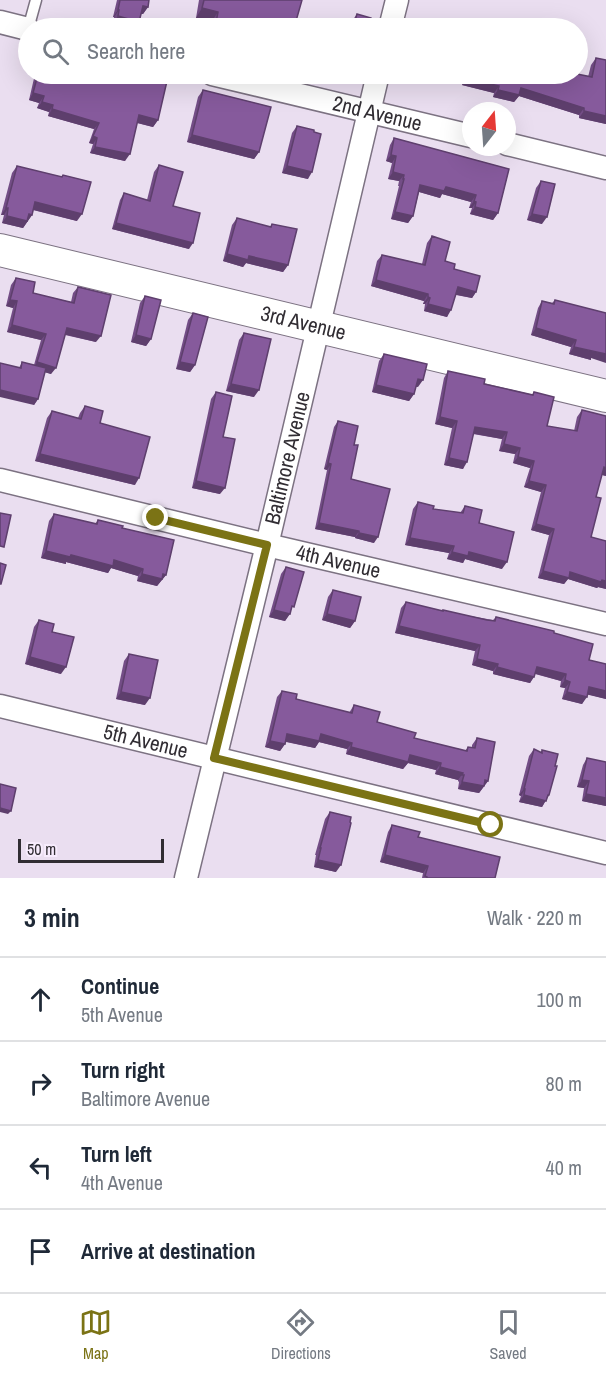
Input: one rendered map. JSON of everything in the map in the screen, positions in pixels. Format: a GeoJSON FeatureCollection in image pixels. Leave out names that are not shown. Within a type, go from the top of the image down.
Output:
{"type":"FeatureCollection","features":[{"type":"Feature","properties":{"kind":"street"},"geometry":{"type":"LineString","coordinates":[[392,18],[397,0]]}},
{"type":"Feature","properties":{"kind":"street"},"geometry":{"type":"LineString","coordinates":[[0,22],[18,26]]}},
{"type":"Feature","properties":{"kind":"street","name":"2nd Avenue"},"geometry":{"type":"LineString","coordinates":[[254,84],[462,134]]}},
{"type":"Feature","properties":{"kind":"street","name":"Baltimore Avenue"},"geometry":{"type":"LineString","coordinates":[[186,878],[376,84]]}},
{"type":"Feature","properties":{"kind":"street"},"geometry":{"type":"LineString","coordinates":[[516,146],[606,168]]}},
{"type":"Feature","properties":{"kind":"street","name":"3rd Avenue"},"geometry":{"type":"LineString","coordinates":[[0,250],[606,396]]}},
{"type":"Feature","properties":{"kind":"street","name":"4th Avenue"},"geometry":{"type":"LineString","coordinates":[[0,480],[606,624]]}},
{"type":"Feature","properties":{"kind":"street","name":"5th Avenue"},"geometry":{"type":"LineString","coordinates":[[0,706],[606,853]]}},
{"type":"Feature","properties":{"kind":"lane"},"geometry":{"type":"LineString","coordinates":[[31,18],[36,0]]}},
{"type":"Feature","properties":{"kind":"building"},"geometry":{"type":"Polygon","coordinates":[[[120,0],[149,0],[148,7],[143,6],[140,18],[118,16],[120,0]]]}},
{"type":"Feature","properties":{"kind":"building"},"geometry":{"type":"Polygon","coordinates":[[[204,0],[302,0],[297,18],[217,18],[218,12],[202,8],[204,0]]]}},
{"type":"Feature","properties":{"kind":"building"},"geometry":{"type":"Polygon","coordinates":[[[357,14],[371,18],[356,18],[357,14]]]}},
{"type":"Feature","properties":{"kind":"building"},"geometry":{"type":"Polygon","coordinates":[[[596,58],[606,60],[606,116],[584,111],[584,108],[521,88],[519,95],[498,90],[499,86],[491,84],[588,84],[588,76],[592,77],[596,58]]]}},
{"type":"Feature","properties":{"kind":"building"},"geometry":{"type":"Polygon","coordinates":[[[35,84],[166,84],[158,120],[139,115],[130,154],[95,147],[97,138],[93,136],[99,123],[52,109],[53,105],[42,102],[44,96],[33,93],[35,84]]]}},
{"type":"Feature","properties":{"kind":"building"},"geometry":{"type":"Polygon","coordinates":[[[203,90],[271,107],[259,152],[192,135],[203,90]]]}},
{"type":"Feature","properties":{"kind":"building"},"geometry":{"type":"Polygon","coordinates":[[[297,126],[321,134],[312,172],[287,166],[297,126]]]}},
{"type":"Feature","properties":{"kind":"building"},"geometry":{"type":"Polygon","coordinates":[[[394,138],[509,169],[498,213],[475,207],[476,195],[446,187],[444,191],[420,185],[413,216],[395,212],[404,175],[393,172],[396,156],[391,155],[394,138]]]}},
{"type":"Feature","properties":{"kind":"building"},"geometry":{"type":"Polygon","coordinates":[[[159,165],[183,172],[173,206],[200,213],[193,243],[116,223],[124,193],[150,201],[159,165]]]}},
{"type":"Feature","properties":{"kind":"building"},"geometry":{"type":"Polygon","coordinates":[[[17,166],[91,182],[82,214],[35,202],[32,215],[29,214],[27,221],[7,216],[8,208],[6,208],[17,166]]]}},
{"type":"Feature","properties":{"kind":"building"},"geometry":{"type":"Polygon","coordinates":[[[541,181],[555,184],[547,217],[532,214],[541,181]]]}},
{"type":"Feature","properties":{"kind":"building"},"geometry":{"type":"Polygon","coordinates":[[[237,218],[271,227],[272,224],[297,229],[288,265],[249,256],[248,260],[227,254],[237,218]]]}},
{"type":"Feature","properties":{"kind":"building"},"geometry":{"type":"Polygon","coordinates":[[[432,236],[450,242],[445,261],[455,264],[454,269],[480,276],[476,292],[458,287],[451,310],[428,304],[430,298],[428,294],[376,280],[382,255],[425,265],[432,236]]]}},
{"type":"Feature","properties":{"kind":"building"},"geometry":{"type":"Polygon","coordinates":[[[16,278],[35,282],[33,293],[74,303],[78,287],[111,295],[101,336],[67,328],[56,368],[37,362],[46,334],[12,325],[17,301],[10,300],[16,278]]]}},
{"type":"Feature","properties":{"kind":"building"},"geometry":{"type":"Polygon","coordinates":[[[145,296],[161,300],[151,339],[136,335],[145,296]]]}},
{"type":"Feature","properties":{"kind":"building"},"geometry":{"type":"Polygon","coordinates":[[[555,300],[606,313],[606,354],[574,347],[576,340],[536,328],[542,301],[554,304],[555,300]]]}},
{"type":"Feature","properties":{"kind":"building"},"geometry":{"type":"Polygon","coordinates":[[[193,313],[208,317],[195,365],[180,362],[193,313]]]}},
{"type":"Feature","properties":{"kind":"building"},"geometry":{"type":"Polygon","coordinates":[[[244,333],[271,339],[259,390],[231,384],[244,333]]]}},
{"type":"Feature","properties":{"kind":"building"},"geometry":{"type":"Polygon","coordinates":[[[384,354],[427,364],[423,380],[418,379],[414,394],[376,385],[384,354]]]}},
{"type":"Feature","properties":{"kind":"building"},"geometry":{"type":"Polygon","coordinates":[[[22,362],[46,368],[38,399],[0,390],[0,363],[21,368],[22,362]]]}},
{"type":"Feature","properties":{"kind":"building"},"geometry":{"type":"Polygon","coordinates":[[[448,371],[485,379],[484,384],[533,395],[534,392],[554,397],[547,426],[577,431],[582,410],[606,416],[606,468],[604,467],[596,497],[601,498],[591,537],[606,541],[606,581],[601,582],[570,572],[569,578],[543,571],[554,529],[536,524],[546,485],[529,481],[534,461],[518,457],[520,448],[504,444],[507,432],[475,427],[467,462],[449,458],[457,421],[440,417],[448,371]]]}},
{"type":"Feature","properties":{"kind":"building"},"geometry":{"type":"Polygon","coordinates":[[[216,392],[232,396],[223,437],[235,439],[225,488],[196,481],[216,392]]]}},
{"type":"Feature","properties":{"kind":"building"},"geometry":{"type":"Polygon","coordinates":[[[85,406],[103,411],[100,423],[150,437],[139,478],[40,454],[52,411],[81,419],[85,406]]]}},
{"type":"Feature","properties":{"kind":"building"},"geometry":{"type":"Polygon","coordinates":[[[338,421],[358,426],[354,445],[358,445],[351,479],[390,489],[378,537],[319,523],[331,464],[328,463],[338,421]]]}},
{"type":"Feature","properties":{"kind":"building"},"geometry":{"type":"Polygon","coordinates":[[[418,502],[434,506],[433,509],[463,513],[465,506],[482,510],[479,523],[514,532],[507,562],[469,552],[468,556],[452,552],[454,546],[410,538],[418,502]]]}},
{"type":"Feature","properties":{"kind":"building"},"geometry":{"type":"Polygon","coordinates":[[[0,513],[11,515],[4,547],[0,546],[0,513]]]}},
{"type":"Feature","properties":{"kind":"building"},"geometry":{"type":"Polygon","coordinates":[[[54,514],[97,524],[98,520],[174,540],[166,575],[163,574],[162,579],[142,574],[143,569],[114,560],[113,566],[46,551],[54,514]]]}},
{"type":"Feature","properties":{"kind":"building"},"geometry":{"type":"Polygon","coordinates":[[[0,563],[6,565],[1,584],[0,584],[0,563]]]}},
{"type":"Feature","properties":{"kind":"building"},"geometry":{"type":"Polygon","coordinates":[[[286,567],[304,572],[290,614],[274,610],[286,567]]]}},
{"type":"Feature","properties":{"kind":"building"},"geometry":{"type":"Polygon","coordinates":[[[333,590],[361,597],[355,621],[327,614],[333,590]]]}},
{"type":"Feature","properties":{"kind":"building"},"geometry":{"type":"Polygon","coordinates":[[[406,602],[487,620],[495,621],[496,617],[554,631],[554,633],[593,644],[589,660],[606,664],[606,691],[589,687],[587,697],[567,692],[570,682],[565,680],[566,674],[537,667],[534,677],[497,667],[498,664],[477,659],[480,645],[399,626],[406,602]]]}},
{"type":"Feature","properties":{"kind":"building"},"geometry":{"type":"Polygon","coordinates":[[[39,620],[54,624],[52,632],[74,637],[66,667],[30,657],[39,620]]]}},
{"type":"Feature","properties":{"kind":"building"},"geometry":{"type":"Polygon","coordinates":[[[129,654],[158,660],[150,698],[121,692],[129,654]]]}},
{"type":"Feature","properties":{"kind":"building"},"geometry":{"type":"Polygon","coordinates":[[[282,691],[297,694],[296,699],[352,713],[354,705],[380,712],[377,722],[416,733],[414,738],[467,751],[468,747],[475,748],[477,738],[495,742],[488,781],[485,780],[484,786],[462,782],[463,773],[440,767],[441,763],[410,755],[408,762],[351,747],[352,743],[321,734],[319,741],[287,734],[285,744],[270,741],[282,691]]]}},
{"type":"Feature","properties":{"kind":"building"},"geometry":{"type":"Polygon","coordinates":[[[534,749],[542,753],[542,750],[558,754],[555,766],[557,766],[546,801],[524,795],[534,749]]]}},
{"type":"Feature","properties":{"kind":"building"},"geometry":{"type":"Polygon","coordinates":[[[587,758],[606,762],[606,798],[586,794],[589,781],[582,780],[587,758]]]}},
{"type":"Feature","properties":{"kind":"building"},"geometry":{"type":"Polygon","coordinates":[[[0,784],[16,788],[11,811],[0,808],[0,784]]]}},
{"type":"Feature","properties":{"kind":"building"},"geometry":{"type":"Polygon","coordinates":[[[330,812],[351,817],[341,865],[318,860],[330,812]]]}},
{"type":"Feature","properties":{"kind":"building"},"geometry":{"type":"Polygon","coordinates":[[[392,825],[420,832],[418,837],[500,857],[495,878],[427,878],[425,876],[428,866],[385,855],[392,825]]]}},
{"type":"Feature","properties":{"kind":"route"},"geometry":{"type":"LineString","coordinates":[[156,518],[267,545],[214,758],[491,825]]}}]}
